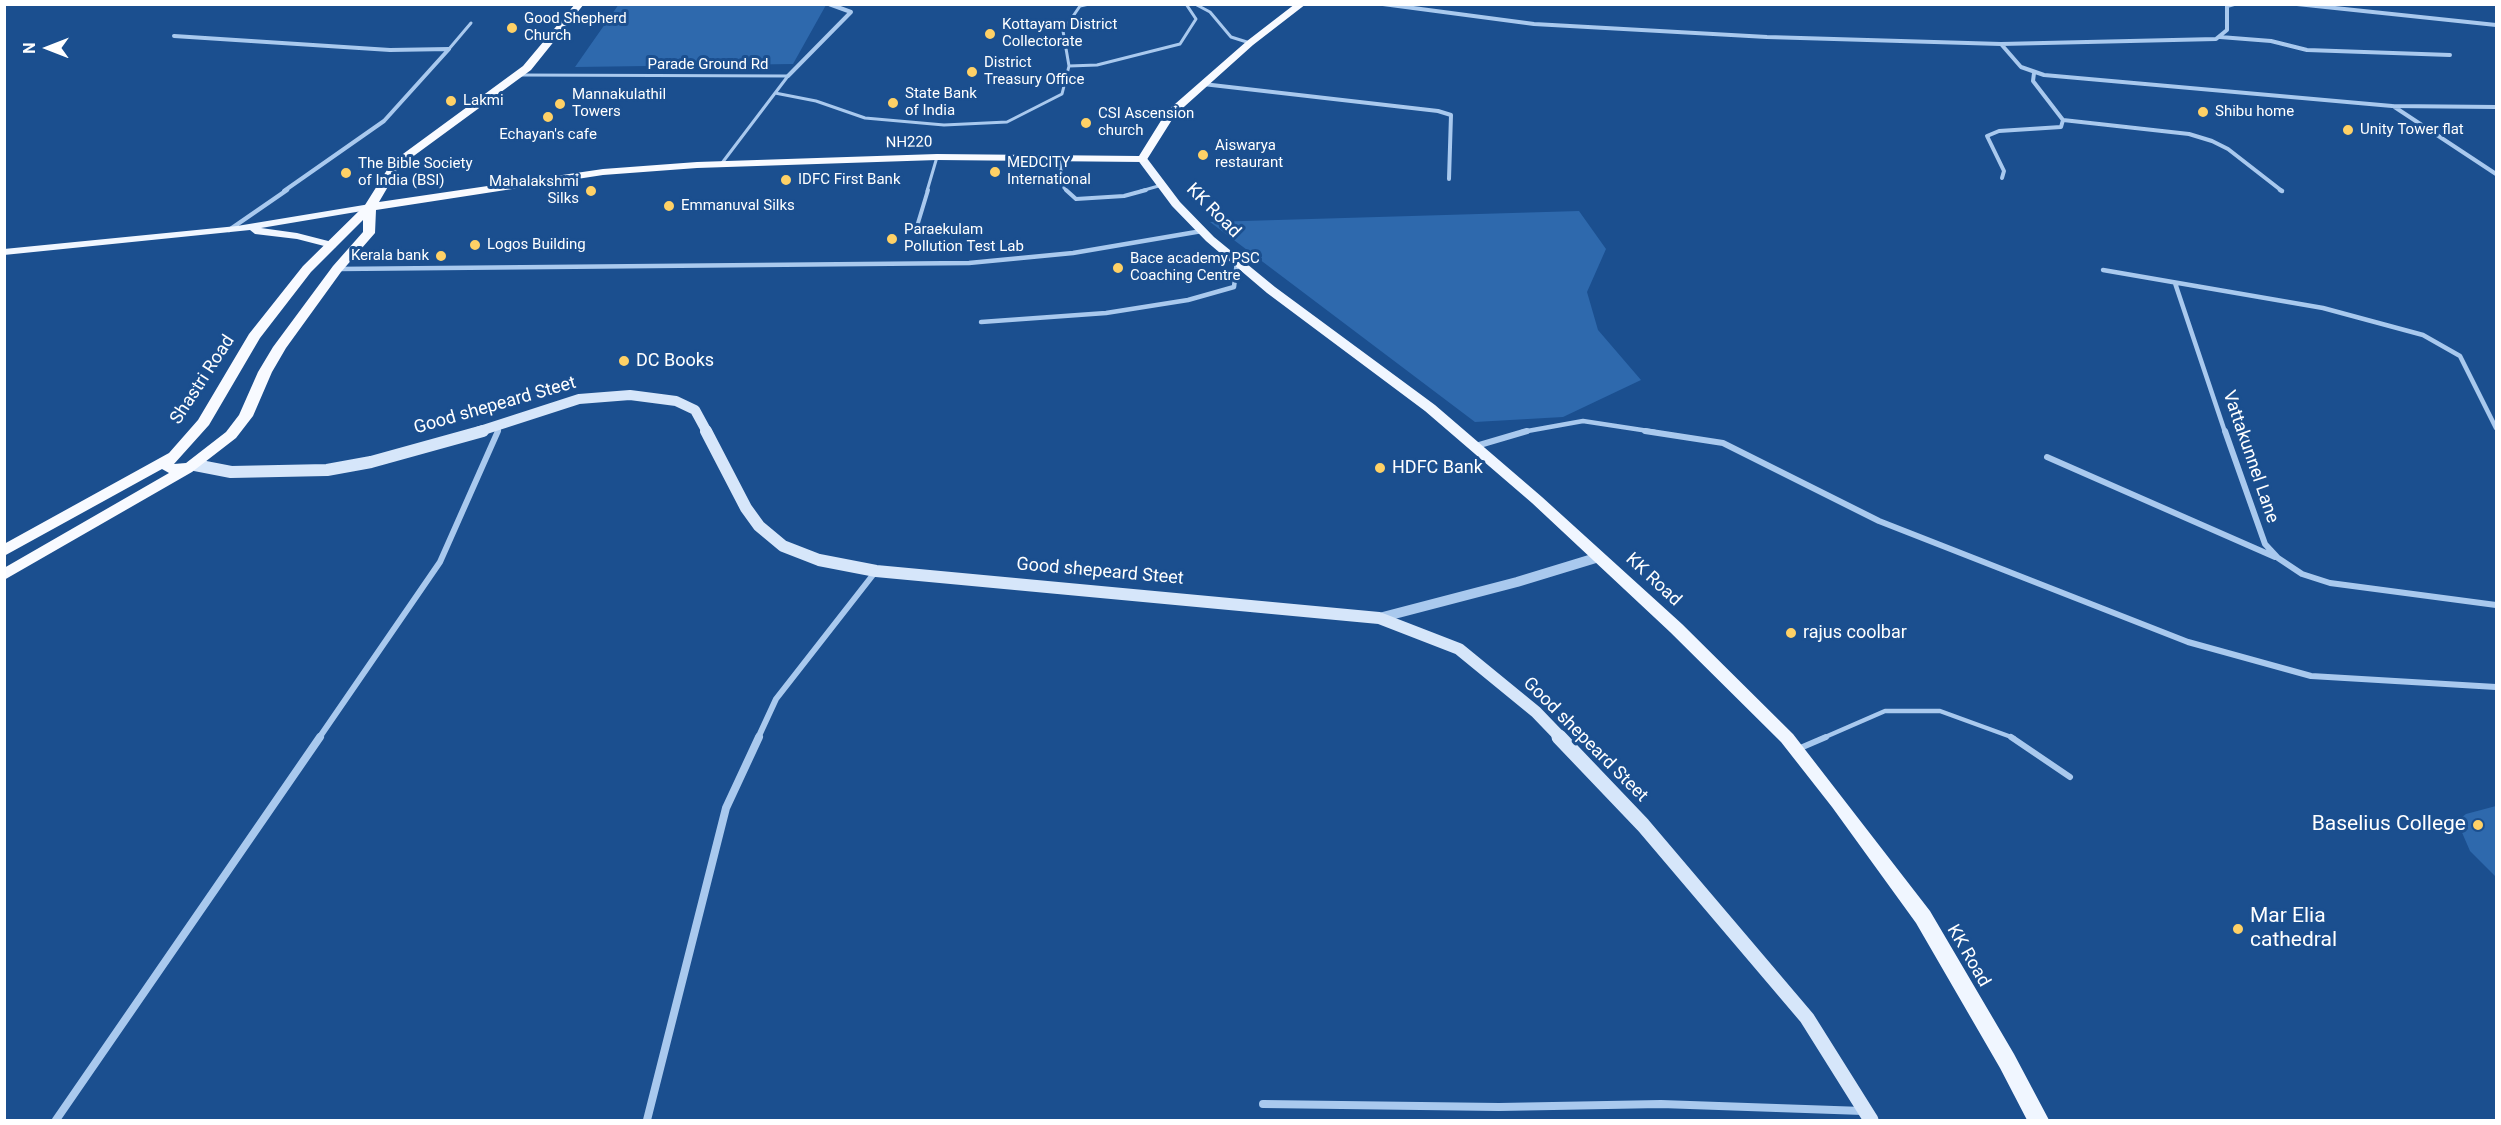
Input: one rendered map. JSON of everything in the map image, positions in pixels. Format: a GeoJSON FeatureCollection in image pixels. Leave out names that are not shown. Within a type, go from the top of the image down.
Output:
{"type":"FeatureCollection","features":[{"type":"Feature","properties":{"kind":"highway"},"geometry":{"type":"LineString","coordinates":[[4,575],[194,465],[231,435],[246,416],[265,372],[280,347],[337,269],[369,233],[370,207],[396,164],[518,75],[537,57],[580,4]]}},
{"type":"Feature","properties":{"kind":"highway"},"geometry":{"type":"LineString","coordinates":[[1142,159],[1160,127],[1203,84],[1250,43],[1302,4]]}},
{"type":"Feature","properties":{"kind":"highway","name":"NH220"},"geometry":{"type":"LineString","coordinates":[[370,207],[603,172],[722,163],[937,157],[1142,159]]}},
{"type":"Feature","properties":{"kind":"highway","name":"Shastri Road"},"geometry":{"type":"LineString","coordinates":[[4,551],[171,459],[204,422],[254,337],[307,269],[370,207]]}},
{"type":"Feature","properties":{"kind":"highway"},"geometry":{"type":"LineString","coordinates":[[171,459],[166,465],[170,469],[194,465]]}},
{"type":"Feature","properties":{"kind":"main road","name":"KK Road"},"geometry":{"type":"LineString","coordinates":[[1142,159],[1162,186],[1202,231],[1271,290],[1430,408],[1475,446],[1676,628],[1796,750],[1838,802],[1923,917],[2007,1060],[2038,1120]]}},
{"type":"Feature","properties":{"kind":"main road"},"geometry":{"type":"LineString","coordinates":[[4,252],[233,230],[370,207]]}},
{"type":"Feature","properties":{"kind":"main road"},"geometry":{"type":"LineString","coordinates":[[233,230],[297,236],[332,245]]}},
{"type":"Feature","properties":{"kind":"main road","name":"Good shepeard Steet"},"geometry":{"type":"LineString","coordinates":[[194,465],[231,472],[327,470],[371,462],[500,426],[579,399],[630,395],[676,401],[695,410],[746,508],[759,526],[783,546],[819,560],[876,571],[1379,618],[1460,649],[1536,712],[1643,825],[1807,1018],[1869,1116]]}},
{"type":"Feature","properties":{"kind":"street"},"geometry":{"type":"LineString","coordinates":[[789,76],[851,12],[829,4]]}},
{"type":"Feature","properties":{"kind":"street"},"geometry":{"type":"LineString","coordinates":[[1383,4],[1523,23],[1612,29],[2001,44],[2180,42],[2216,39],[2227,30],[2227,6],[2234,4]]}},
{"type":"Feature","properties":{"kind":"street"},"geometry":{"type":"LineString","coordinates":[[2296,4],[2496,25]]}},
{"type":"Feature","properties":{"kind":"street"},"geometry":{"type":"LineString","coordinates":[[174,36],[390,50],[449,49]]}},
{"type":"Feature","properties":{"kind":"street"},"geometry":{"type":"LineString","coordinates":[[2220,37],[2271,41],[2307,50],[2450,55]]}},
{"type":"Feature","properties":{"kind":"street"},"geometry":{"type":"LineString","coordinates":[[2001,44],[2021,67],[2034,73],[2392,106],[2496,107]]}},
{"type":"Feature","properties":{"kind":"street"},"geometry":{"type":"LineString","coordinates":[[233,230],[384,121],[449,49]]}},
{"type":"Feature","properties":{"kind":"street"},"geometry":{"type":"LineString","coordinates":[[2034,73],[2033,81],[2063,120],[2160,129],[2212,141],[2229,149],[2283,191]]}},
{"type":"Feature","properties":{"kind":"street"},"geometry":{"type":"LineString","coordinates":[[1203,84],[1451,115],[1449,179]]}},
{"type":"Feature","properties":{"kind":"street"},"geometry":{"type":"LineString","coordinates":[[2392,106],[2496,174]]}},
{"type":"Feature","properties":{"kind":"street"},"geometry":{"type":"LineString","coordinates":[[2002,178],[2004,171],[1987,135],[1999,131],[2061,127],[2063,120]]}},
{"type":"Feature","properties":{"kind":"street"},"geometry":{"type":"LineString","coordinates":[[337,269],[969,263],[1073,253],[1202,231]]}},
{"type":"Feature","properties":{"kind":"street"},"geometry":{"type":"LineString","coordinates":[[981,322],[1106,313],[1188,300],[1234,287],[1237,260]]}},
{"type":"Feature","properties":{"kind":"street"},"geometry":{"type":"LineString","coordinates":[[2103,270],[2323,308],[2423,335],[2460,356],[2496,428]]}},
{"type":"Feature","properties":{"kind":"street","name":"Vattakunnel Lane"},"geometry":{"type":"LineString","coordinates":[[2175,283],[2259,532],[2265,544],[2278,558],[2302,574],[2331,583],[2496,605]]}},
{"type":"Feature","properties":{"kind":"street"},"geometry":{"type":"LineString","coordinates":[[1475,446],[1530,430],[1583,422],[1723,443],[1879,521],[2188,642],[2311,676],[2496,687]]}},
{"type":"Feature","properties":{"kind":"street"},"geometry":{"type":"LineString","coordinates":[[56,1120],[124,1018],[440,562],[500,426]]}},
{"type":"Feature","properties":{"kind":"street"},"geometry":{"type":"LineString","coordinates":[[2047,457],[2278,558]]}},
{"type":"Feature","properties":{"kind":"street"},"geometry":{"type":"LineString","coordinates":[[1379,618],[1517,582],[1599,556]]}},
{"type":"Feature","properties":{"kind":"street"},"geometry":{"type":"LineString","coordinates":[[647,1120],[726,808],[776,699],[876,571]]}},
{"type":"Feature","properties":{"kind":"street"},"geometry":{"type":"LineString","coordinates":[[1263,1104],[1499,1107],[1661,1104],[1869,1116]]}},
{"type":"Feature","properties":{"kind":"lane"},"geometry":{"type":"LineString","coordinates":[[775,93],[816,101],[865,118],[944,125],[1007,122],[1062,94],[1069,66],[1063,31],[1080,6],[1089,4]]}},
{"type":"Feature","properties":{"kind":"lane"},"geometry":{"type":"LineString","coordinates":[[1069,66],[1097,65],[1180,44],[1196,19],[1186,4]]}},
{"type":"Feature","properties":{"kind":"lane"},"geometry":{"type":"LineString","coordinates":[[1195,4],[1210,12],[1231,37],[1250,43]]}},
{"type":"Feature","properties":{"kind":"lane"},"geometry":{"type":"LineString","coordinates":[[449,49],[471,23]]}},
{"type":"Feature","properties":{"kind":"lane","name":"Parade Ground Rd"},"geometry":{"type":"LineString","coordinates":[[518,75],[789,76]]}},
{"type":"Feature","properties":{"kind":"lane","name":"Parade Ground Rd"},"geometry":{"type":"LineString","coordinates":[[722,163],[789,76]]}},
{"type":"Feature","properties":{"kind":"lane"},"geometry":{"type":"LineString","coordinates":[[918,223],[937,157]]}},
{"type":"Feature","properties":{"kind":"lane"},"geometry":{"type":"LineString","coordinates":[[1059,158],[1064,188],[1076,199],[1124,196],[1162,186]]}},
{"type":"Feature","properties":{"kind":"lane"},"geometry":{"type":"LineString","coordinates":[[1796,750],[1885,711],[1940,711],[2012,737],[2070,777]]}},
{"type":"Feature","properties":{"kind":"shaded area"},"geometry":{"type":"Polygon","coordinates":[[[619,4],[826,5],[793,64],[575,67],[619,4]]]}},
{"type":"Feature","properties":{"kind":"shaded area"},"geometry":{"type":"Polygon","coordinates":[[[1579,211],[1606,249],[1587,292],[1598,330],[1641,380],[1563,417],[1475,422],[1210,222],[1579,211]]]}},
{"type":"Feature","properties":{"kind":"shaded area"},"geometry":{"type":"Polygon","coordinates":[[[2496,806],[2496,877],[2470,851],[2457,821],[2466,814],[2496,806]]]}},
{"type":"Feature","properties":{"kind":"place","name":"Good Shepherd Church"},"geometry":{"type":"Point","coordinates":[512,28]}},
{"type":"Feature","properties":{"kind":"place","name":"Kottayam District Collectorate"},"geometry":{"type":"Point","coordinates":[990,34]}},
{"type":"Feature","properties":{"kind":"place","name":"District Treasury Office"},"geometry":{"type":"Point","coordinates":[972,72]}},
{"type":"Feature","properties":{"kind":"place","name":"Lakmi"},"geometry":{"type":"Point","coordinates":[451,101]}},
{"type":"Feature","properties":{"kind":"place","name":"State Bank of India"},"geometry":{"type":"Point","coordinates":[893,103]}},
{"type":"Feature","properties":{"kind":"place","name":"Mannakulathil Towers"},"geometry":{"type":"Point","coordinates":[560,104]}},
{"type":"Feature","properties":{"kind":"place","name":"Shibu home"},"geometry":{"type":"Point","coordinates":[2203,112]}},
{"type":"Feature","properties":{"kind":"place","name":"Echayan's cafe"},"geometry":{"type":"Point","coordinates":[548,117]}},
{"type":"Feature","properties":{"kind":"place","name":"CSI Ascension church"},"geometry":{"type":"Point","coordinates":[1086,123]}},
{"type":"Feature","properties":{"kind":"place","name":"Unity Tower flat"},"geometry":{"type":"Point","coordinates":[2348,130]}},
{"type":"Feature","properties":{"kind":"place","name":"Aiswarya restaurant"},"geometry":{"type":"Point","coordinates":[1203,155]}},
{"type":"Feature","properties":{"kind":"place","name":"MEDCITY International"},"geometry":{"type":"Point","coordinates":[995,172]}},
{"type":"Feature","properties":{"kind":"place","name":"The Bible Society of India (BSI)"},"geometry":{"type":"Point","coordinates":[346,173]}},
{"type":"Feature","properties":{"kind":"place","name":"IDFC First Bank"},"geometry":{"type":"Point","coordinates":[786,180]}},
{"type":"Feature","properties":{"kind":"place","name":"Mahalakshmi Silks"},"geometry":{"type":"Point","coordinates":[591,191]}},
{"type":"Feature","properties":{"kind":"place","name":"Emmanuval Silks"},"geometry":{"type":"Point","coordinates":[669,206]}},
{"type":"Feature","properties":{"kind":"place","name":"Paraekulam Pollution Test Lab"},"geometry":{"type":"Point","coordinates":[892,239]}},
{"type":"Feature","properties":{"kind":"place","name":"Logos Building"},"geometry":{"type":"Point","coordinates":[475,245]}},
{"type":"Feature","properties":{"kind":"place","name":"Kerala bank"},"geometry":{"type":"Point","coordinates":[441,256]}},
{"type":"Feature","properties":{"kind":"place","name":"Bace academy PSC Coaching Centre"},"geometry":{"type":"Point","coordinates":[1118,268]}},
{"type":"Feature","properties":{"kind":"place","name":"DC Books"},"geometry":{"type":"Point","coordinates":[624,361]}},
{"type":"Feature","properties":{"kind":"place","name":"HDFC Bank"},"geometry":{"type":"Point","coordinates":[1380,468]}},
{"type":"Feature","properties":{"kind":"place","name":"rajus coolbar"},"geometry":{"type":"Point","coordinates":[1791,633]}},
{"type":"Feature","properties":{"kind":"place","name":"Baselius College"},"geometry":{"type":"Point","coordinates":[2478,825]}},
{"type":"Feature","properties":{"kind":"place","name":"Mar Elia cathedral"},"geometry":{"type":"Point","coordinates":[2238,929]}}]}
